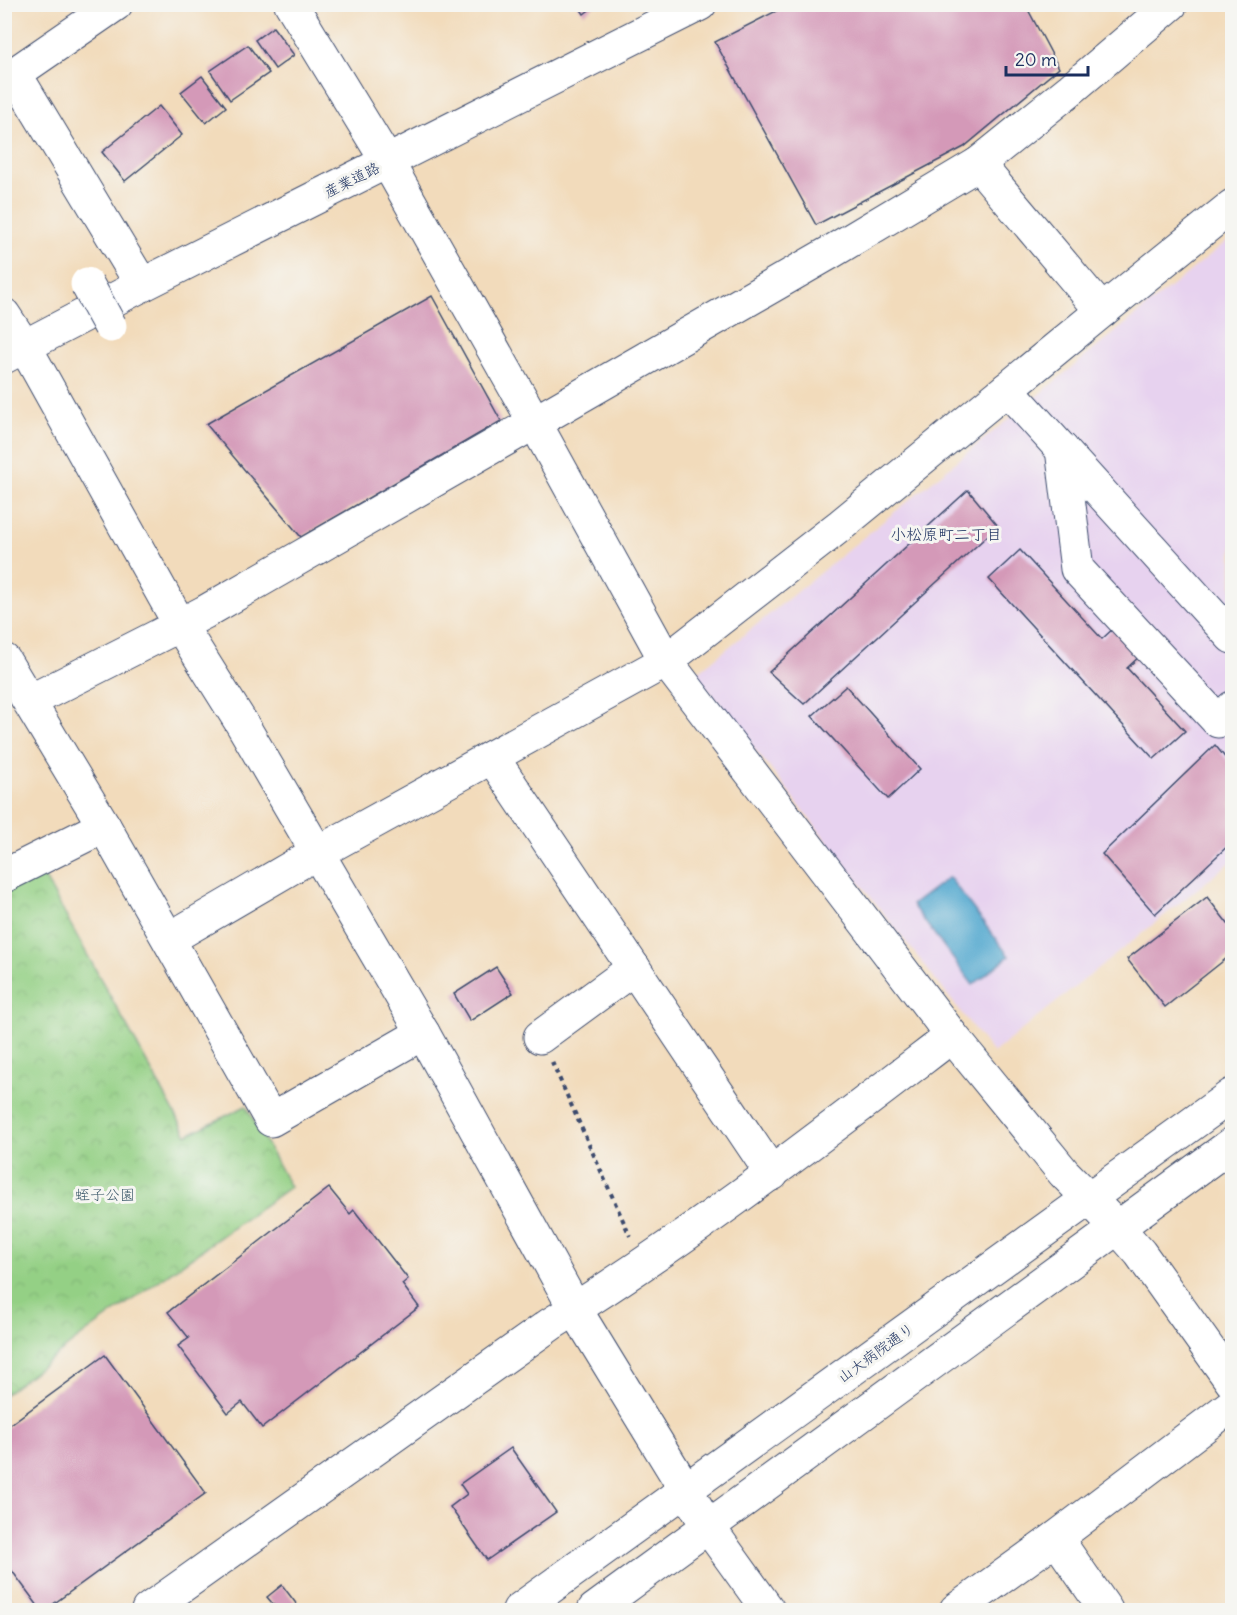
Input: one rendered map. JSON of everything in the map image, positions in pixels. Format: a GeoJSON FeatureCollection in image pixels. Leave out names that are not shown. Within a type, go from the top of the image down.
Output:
{"type":"FeatureCollection","features":[{"type":"Feature","properties":{"kind":"street"},"geometry":{"type":"LineString","coordinates":[[117,4],[10,78],[141,285]]}},
{"type":"Feature","properties":{"kind":"street"},"geometry":{"type":"LineString","coordinates":[[291,4],[388,163],[666,661],[952,1036],[1064,1173],[1140,1253],[1233,1382]]}},
{"type":"Feature","properties":{"kind":"street","name":"産業道路"},"geometry":{"type":"LineString","coordinates":[[15,352],[141,285],[388,163],[700,4]]}},
{"type":"Feature","properties":{"kind":"street"},"geometry":{"type":"LineString","coordinates":[[30,701],[180,626],[831,252],[978,164],[1171,4]]}},
{"type":"Feature","properties":{"kind":"street"},"geometry":{"type":"LineString","coordinates":[[978,164],[1102,311]]}},
{"type":"Feature","properties":{"kind":"street"},"geometry":{"type":"LineString","coordinates":[[170,939],[316,853],[666,661],[841,525],[1233,207]]}},
{"type":"Feature","properties":{"kind":"street"},"geometry":{"type":"LineString","coordinates":[[87,284],[110,326]]}},
{"type":"Feature","properties":{"kind":"street"},"geometry":{"type":"LineString","coordinates":[[4,315],[15,352],[180,626],[242,724],[423,1033],[574,1309],[709,1528],[768,1611]]}},
{"type":"Feature","properties":{"kind":"street"},"geometry":{"type":"LineString","coordinates":[[1007,389],[1233,637]]}},
{"type":"Feature","properties":{"kind":"street"},"geometry":{"type":"LineString","coordinates":[[1062,449],[1077,569],[1218,722],[1233,708]]}},
{"type":"Feature","properties":{"kind":"street"},"geometry":{"type":"LineString","coordinates":[[4,660],[105,826],[271,1120],[423,1033]]}},
{"type":"Feature","properties":{"kind":"street"},"geometry":{"type":"LineString","coordinates":[[492,757],[772,1174]]}},
{"type":"Feature","properties":{"kind":"street"},"geometry":{"type":"LineString","coordinates":[[4,876],[105,826]]}},
{"type":"Feature","properties":{"kind":"street"},"geometry":{"type":"LineString","coordinates":[[540,1037],[634,968]]}},
{"type":"Feature","properties":{"kind":"street"},"geometry":{"type":"LineString","coordinates":[[148,1611],[551,1324],[644,1265],[772,1174],[952,1036]]}},
{"type":"Feature","properties":{"kind":"street","name":"山大病院通り"},"geometry":{"type":"LineString","coordinates":[[519,1611],[1233,1095]]}},
{"type":"Feature","properties":{"kind":"street"},"geometry":{"type":"LineString","coordinates":[[594,1611],[1233,1144]]}},
{"type":"Feature","properties":{"kind":"street"},"geometry":{"type":"LineString","coordinates":[[956,1611],[1056,1539],[1233,1405]]}},
{"type":"Feature","properties":{"kind":"street"},"geometry":{"type":"LineString","coordinates":[[1056,1539],[1106,1611]]}},
{"type":"Feature","properties":{"kind":"path"},"geometry":{"type":"LineString","coordinates":[[540,1037],[644,1265]]}},
{"type":"Feature","properties":{"kind":"shaded area"},"geometry":{"type":"Polygon","coordinates":[[[1232,237],[1232,861],[993,1053],[696,674],[1232,237]]]}},
{"type":"Feature","properties":{"kind":"green space","name":"蛭子公園"},"geometry":{"type":"Polygon","coordinates":[[[41,871],[187,1135],[246,1106],[290,1187],[87,1332],[5,1394],[5,890],[41,871]]]}},
{"type":"Feature","properties":{"kind":"water"},"geometry":{"type":"Polygon","coordinates":[[[949,877],[1009,956],[973,985],[912,905],[949,877]]]}},
{"type":"Feature","properties":{"kind":"building"},"geometry":{"type":"Polygon","coordinates":[[[577,4],[597,4],[584,14],[577,4]]]}},
{"type":"Feature","properties":{"kind":"building"},"geometry":{"type":"Polygon","coordinates":[[[790,4],[1025,4],[1059,68],[964,147],[816,225],[715,42],[790,4]]]}},
{"type":"Feature","properties":{"kind":"building"},"geometry":{"type":"Polygon","coordinates":[[[273,27],[294,55],[275,69],[255,40],[273,27]]]}},
{"type":"Feature","properties":{"kind":"building"},"geometry":{"type":"Polygon","coordinates":[[[248,45],[269,73],[230,100],[210,71],[248,45]]]}},
{"type":"Feature","properties":{"kind":"building"},"geometry":{"type":"Polygon","coordinates":[[[202,76],[226,107],[206,123],[181,92],[202,76]]]}},
{"type":"Feature","properties":{"kind":"building"},"geometry":{"type":"Polygon","coordinates":[[[159,106],[182,135],[125,181],[102,152],[159,106]]]}},
{"type":"Feature","properties":{"kind":"building"},"geometry":{"type":"Polygon","coordinates":[[[432,296],[501,421],[301,537],[206,424],[432,296]]]}},
{"type":"Feature","properties":{"kind":"building"},"geometry":{"type":"Polygon","coordinates":[[[968,490],[998,526],[804,704],[769,672],[968,490]]]}},
{"type":"Feature","properties":{"kind":"building"},"geometry":{"type":"Polygon","coordinates":[[[1020,550],[1102,639],[1116,626],[1142,654],[1127,668],[1185,731],[1154,759],[989,579],[1020,550]]]}},
{"type":"Feature","properties":{"kind":"building"},"geometry":{"type":"Polygon","coordinates":[[[846,686],[920,769],[888,799],[812,716],[846,686]]]}},
{"type":"Feature","properties":{"kind":"building"},"geometry":{"type":"Polygon","coordinates":[[[1215,745],[1232,766],[1232,842],[1155,914],[1102,854],[1215,745]]]}},
{"type":"Feature","properties":{"kind":"building"},"geometry":{"type":"Polygon","coordinates":[[[1207,897],[1232,929],[1232,954],[1165,1007],[1127,959],[1207,897]]]}},
{"type":"Feature","properties":{"kind":"building"},"geometry":{"type":"Polygon","coordinates":[[[496,967],[513,993],[470,1021],[454,994],[496,967]]]}},
{"type":"Feature","properties":{"kind":"building"},"geometry":{"type":"Polygon","coordinates":[[[329,1188],[350,1214],[354,1210],[408,1279],[402,1284],[419,1307],[262,1428],[242,1402],[228,1413],[178,1346],[189,1338],[168,1312],[329,1188]]]}},
{"type":"Feature","properties":{"kind":"building"},"geometry":{"type":"Polygon","coordinates":[[[105,1355],[206,1493],[45,1610],[41,1610],[4,1560],[4,1429],[105,1355]]]}},
{"type":"Feature","properties":{"kind":"building"},"geometry":{"type":"Polygon","coordinates":[[[511,1448],[556,1512],[487,1560],[450,1507],[467,1494],[460,1484],[511,1448]]]}},
{"type":"Feature","properties":{"kind":"building"},"geometry":{"type":"Polygon","coordinates":[[[282,1585],[301,1610],[278,1610],[267,1597],[282,1585]]]}},
{"type":"Feature","properties":{"kind":"district","name":"小松原町二丁目"},"geometry":{"type":"Point","coordinates":[946,534]}}]}
